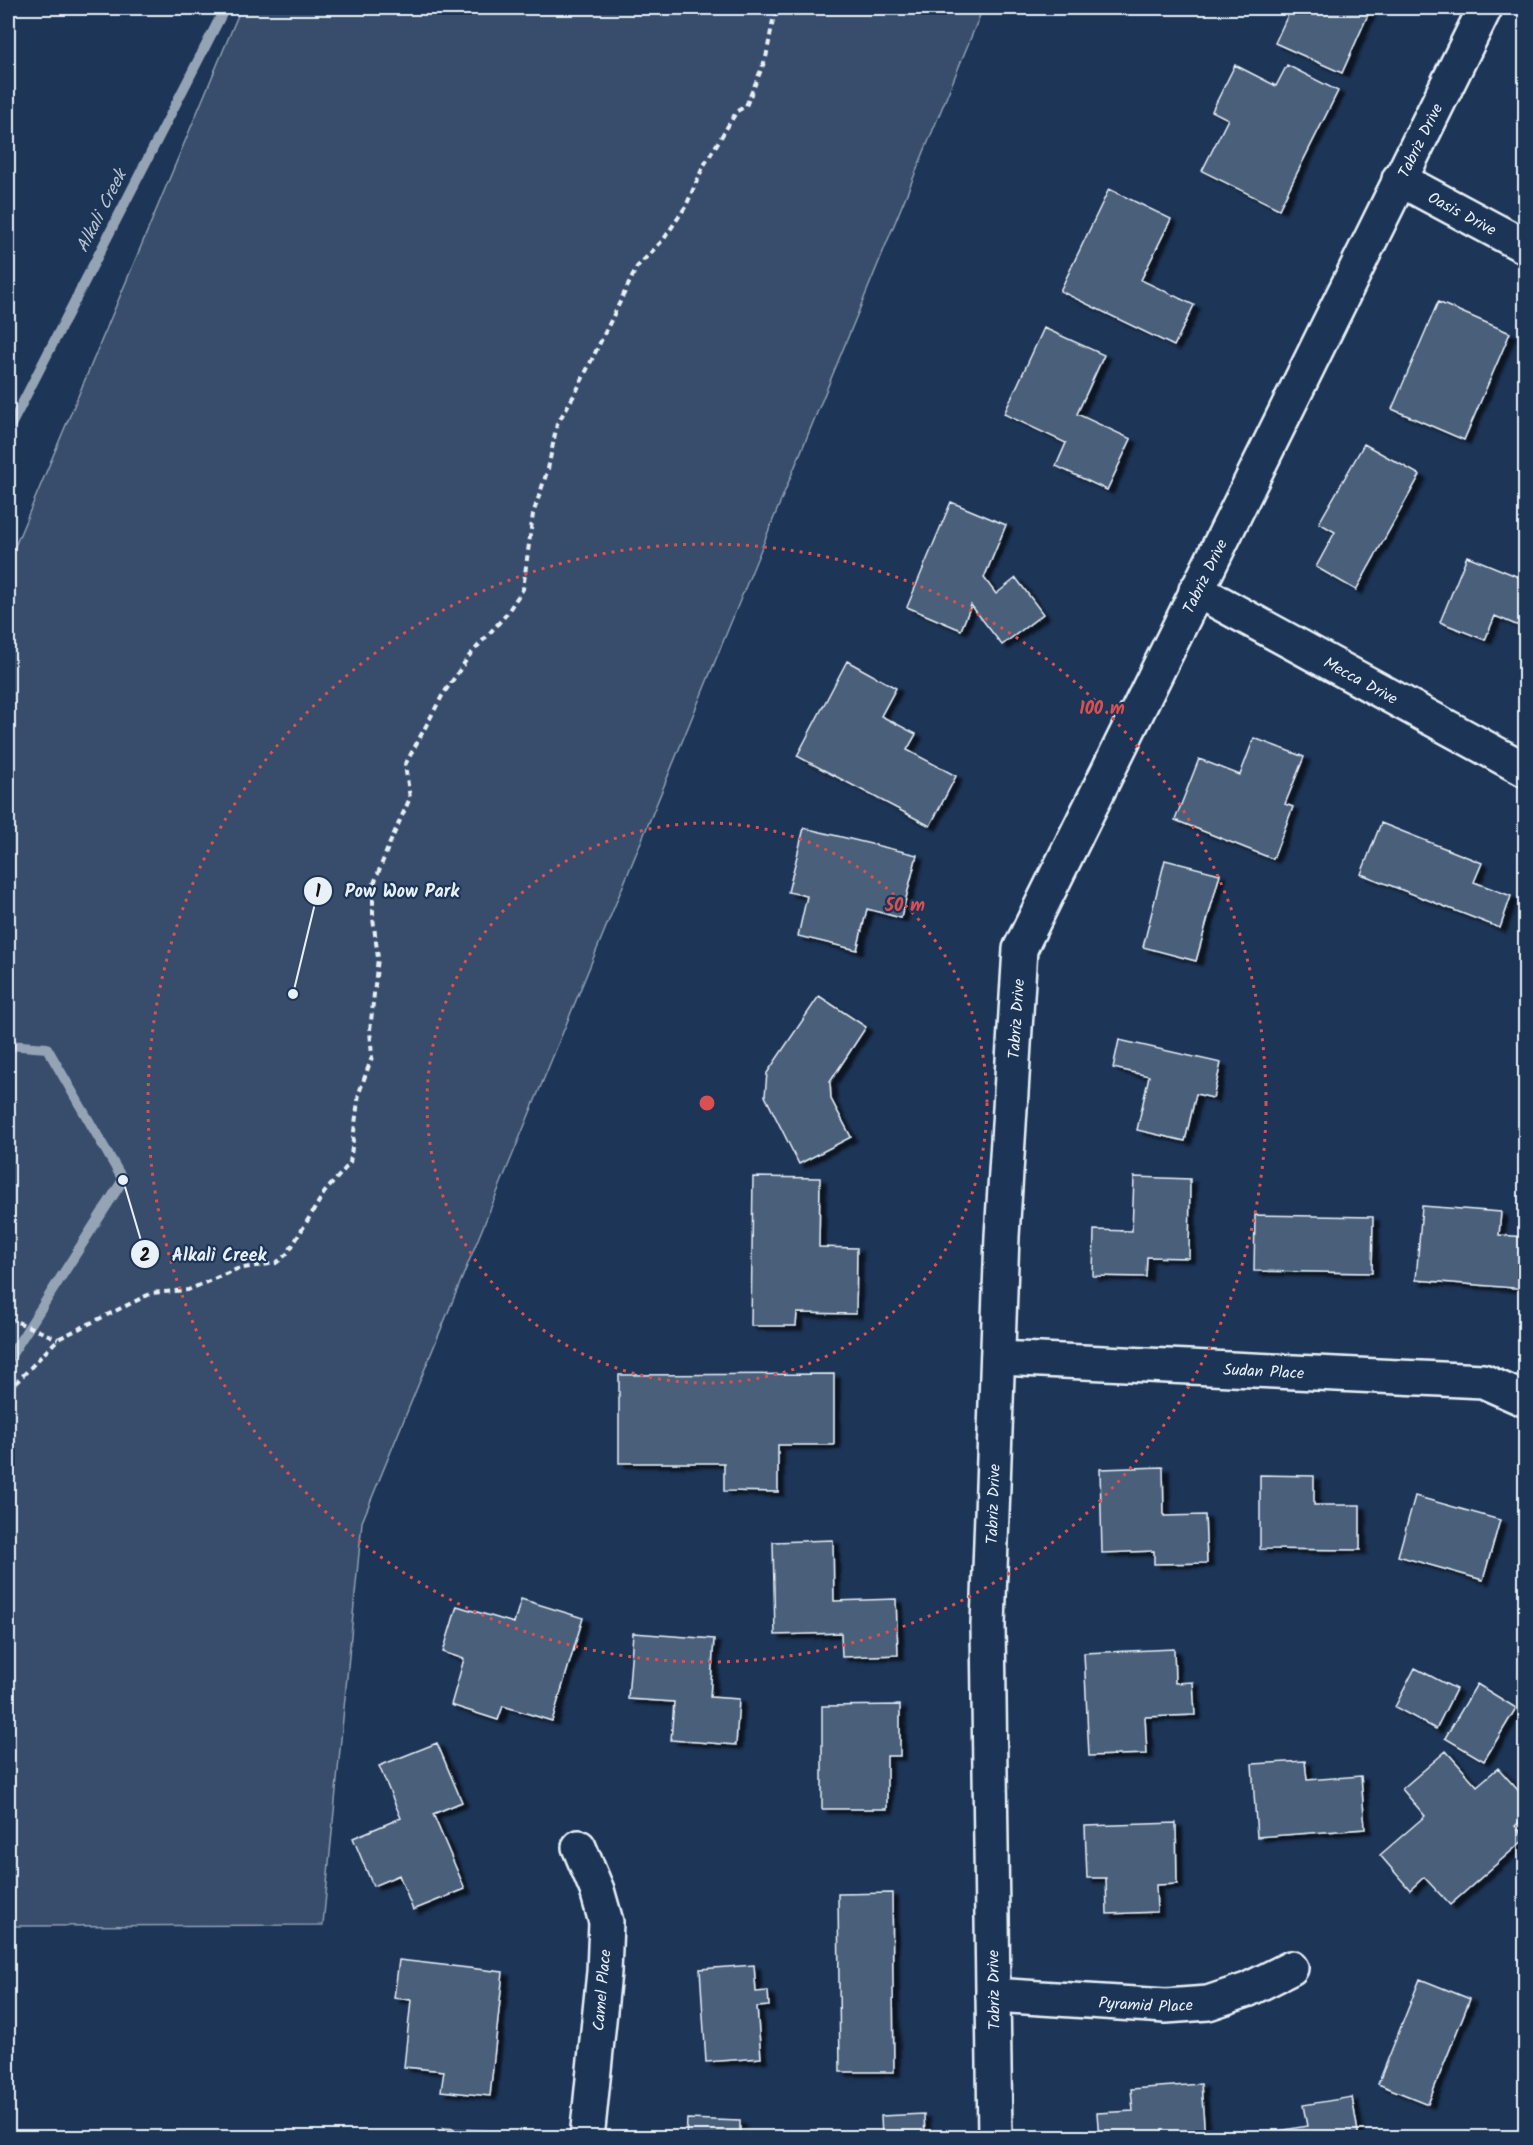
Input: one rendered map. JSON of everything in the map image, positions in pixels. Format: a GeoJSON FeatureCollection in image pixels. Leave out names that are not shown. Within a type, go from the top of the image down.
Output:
{"type":"FeatureCollection","features":[{"type":"Feature","properties":{"kind":"street","name":"Tabriz Drive"},"geometry":{"type":"LineString","coordinates":[[995,2138],[988,1625],[1002,1236],[1020,949],[1485,8]]}},
{"type":"Feature","properties":{"kind":"street","name":"Oasis Drive"},"geometry":{"type":"LineString","coordinates":[[1399,179],[1526,247]]}},
{"type":"Feature","properties":{"kind":"street","name":"Mecca Drive"},"geometry":{"type":"LineString","coordinates":[[1196,591],[1526,770]]}},
{"type":"Feature","properties":{"kind":"street","name":"Sudan Place"},"geometry":{"type":"LineString","coordinates":[[998,1358],[1483,1381],[1526,1400]]}},
{"type":"Feature","properties":{"kind":"street","name":"Camel Place"},"geometry":{"type":"LineString","coordinates":[[579,1847],[597,1890],[606,1922],[604,1972],[587,2138]]}},
{"type":"Feature","properties":{"kind":"street","name":"Pyramid Place"},"geometry":{"type":"LineString","coordinates":[[993,1995],[1176,2006],[1208,2003],[1247,1990],[1291,1968]]}},
{"type":"Feature","properties":{"kind":"path"},"geometry":{"type":"LineString","coordinates":[[8,1392],[58,1339],[152,1293],[188,1290],[237,1269],[276,1263],[288,1253],[324,1193],[350,1163],[358,1093],[372,1058],[370,1030],[378,958],[373,918],[373,886],[388,845],[410,798],[405,765],[442,696],[470,656],[505,616],[523,589],[533,514],[548,469],[557,424],[576,392],[637,267],[664,239],[675,223],[686,206],[703,167],[737,111],[746,106],[765,58],[773,20],[781,8]]}},
{"type":"Feature","properties":{"kind":"path"},"geometry":{"type":"LineString","coordinates":[[8,1318],[58,1339]]}},
{"type":"Feature","properties":{"kind":"shaded area"},"geometry":{"type":"Polygon","coordinates":[[[241,8],[983,8],[362,1522],[323,1925],[8,1926],[8,563],[241,8]]]}},
{"type":"Feature","properties":{"kind":"building"},"geometry":{"type":"Polygon","coordinates":[[[1291,8],[1371,8],[1342,73],[1275,43],[1291,8]]]}},
{"type":"Feature","properties":{"kind":"building"},"geometry":{"type":"Polygon","coordinates":[[[1235,65],[1276,86],[1287,65],[1338,91],[1279,209],[1202,171],[1228,119],[1212,111],[1235,65]]]}},
{"type":"Feature","properties":{"kind":"building"},"geometry":{"type":"Polygon","coordinates":[[[1109,189],[1171,219],[1141,280],[1194,305],[1174,346],[1060,291],[1109,189]]]}},
{"type":"Feature","properties":{"kind":"building"},"geometry":{"type":"Polygon","coordinates":[[[1438,302],[1510,333],[1464,440],[1392,409],[1438,302]]]}},
{"type":"Feature","properties":{"kind":"building"},"geometry":{"type":"Polygon","coordinates":[[[1044,328],[1104,355],[1077,414],[1131,439],[1107,490],[1056,466],[1066,443],[1004,414],[1044,328]]]}},
{"type":"Feature","properties":{"kind":"building"},"geometry":{"type":"Polygon","coordinates":[[[1364,444],[1420,475],[1356,590],[1316,567],[1335,532],[1319,523],[1364,444]]]}},
{"type":"Feature","properties":{"kind":"building"},"geometry":{"type":"Polygon","coordinates":[[[951,502],[1006,525],[984,578],[996,594],[1016,578],[1043,614],[1002,645],[971,605],[961,630],[907,607],[951,502]]]}},
{"type":"Feature","properties":{"kind":"building"},"geometry":{"type":"Polygon","coordinates":[[[1467,556],[1526,580],[1526,629],[1495,616],[1485,640],[1440,622],[1467,556]]]}},
{"type":"Feature","properties":{"kind":"building"},"geometry":{"type":"Polygon","coordinates":[[[847,661],[896,688],[881,716],[916,734],[907,750],[956,776],[930,826],[797,756],[847,661]]]}},
{"type":"Feature","properties":{"kind":"building"},"geometry":{"type":"Polygon","coordinates":[[[1254,738],[1304,757],[1285,804],[1293,807],[1273,859],[1175,820],[1199,759],[1240,775],[1254,738]]]}},
{"type":"Feature","properties":{"kind":"building"},"geometry":{"type":"Polygon","coordinates":[[[1381,823],[1482,863],[1474,882],[1511,896],[1500,928],[1361,874],[1381,823]]]}},
{"type":"Feature","properties":{"kind":"building"},"geometry":{"type":"Polygon","coordinates":[[[804,828],[917,855],[901,918],[867,909],[857,950],[798,936],[807,896],[788,892],[804,828]]]}},
{"type":"Feature","properties":{"kind":"building"},"geometry":{"type":"Polygon","coordinates":[[[1165,860],[1220,874],[1196,961],[1143,947],[1165,860]]]}},
{"type":"Feature","properties":{"kind":"building"},"geometry":{"type":"Polygon","coordinates":[[[819,996],[866,1027],[830,1082],[831,1099],[851,1137],[799,1164],[765,1096],[767,1073],[819,996]]]}},
{"type":"Feature","properties":{"kind":"building"},"geometry":{"type":"Polygon","coordinates":[[[1119,1040],[1221,1063],[1213,1098],[1196,1094],[1185,1141],[1137,1130],[1149,1076],[1113,1068],[1119,1040]]]}},
{"type":"Feature","properties":{"kind":"building"},"geometry":{"type":"Polygon","coordinates":[[[753,1177],[820,1178],[819,1247],[857,1248],[856,1314],[797,1313],[796,1326],[751,1326],[753,1177]]]}},
{"type":"Feature","properties":{"kind":"building"},"geometry":{"type":"Polygon","coordinates":[[[1134,1177],[1190,1179],[1189,1258],[1147,1257],[1146,1277],[1093,1276],[1094,1230],[1132,1231],[1134,1177]]]}},
{"type":"Feature","properties":{"kind":"building"},"geometry":{"type":"Polygon","coordinates":[[[1422,1206],[1501,1212],[1499,1235],[1526,1237],[1526,1289],[1416,1280],[1422,1206]]]}},
{"type":"Feature","properties":{"kind":"building"},"geometry":{"type":"Polygon","coordinates":[[[1255,1215],[1373,1217],[1372,1273],[1254,1271],[1255,1215]]]}},
{"type":"Feature","properties":{"kind":"building"},"geometry":{"type":"Polygon","coordinates":[[[834,1374],[834,1445],[778,1445],[778,1492],[724,1491],[724,1463],[619,1463],[619,1375],[834,1374]]]}},
{"type":"Feature","properties":{"kind":"building"},"geometry":{"type":"Polygon","coordinates":[[[1163,1467],[1164,1516],[1205,1515],[1207,1563],[1154,1564],[1154,1551],[1102,1553],[1100,1469],[1163,1467]]]}},
{"type":"Feature","properties":{"kind":"building"},"geometry":{"type":"Polygon","coordinates":[[[1260,1475],[1314,1476],[1314,1505],[1360,1505],[1360,1550],[1260,1549],[1260,1475]]]}},
{"type":"Feature","properties":{"kind":"building"},"geometry":{"type":"Polygon","coordinates":[[[1415,1496],[1500,1520],[1483,1580],[1398,1556],[1415,1496]]]}},
{"type":"Feature","properties":{"kind":"building"},"geometry":{"type":"Polygon","coordinates":[[[833,1540],[834,1601],[896,1599],[898,1655],[842,1657],[841,1633],[775,1635],[773,1542],[833,1540]]]}},
{"type":"Feature","properties":{"kind":"building"},"geometry":{"type":"Polygon","coordinates":[[[521,1599],[583,1618],[552,1721],[503,1706],[498,1720],[451,1705],[464,1659],[443,1652],[457,1606],[514,1623],[521,1599]]]}},
{"type":"Feature","properties":{"kind":"building"},"geometry":{"type":"Polygon","coordinates":[[[633,1633],[714,1639],[710,1697],[739,1699],[736,1745],[671,1740],[674,1702],[628,1699],[633,1633]]]}},
{"type":"Feature","properties":{"kind":"building"},"geometry":{"type":"Polygon","coordinates":[[[1174,1649],[1175,1683],[1193,1682],[1195,1715],[1145,1717],[1147,1754],[1089,1756],[1084,1653],[1174,1649]]]}},
{"type":"Feature","properties":{"kind":"building"},"geometry":{"type":"Polygon","coordinates":[[[1415,1668],[1456,1689],[1436,1729],[1395,1707],[1415,1668]]]}},
{"type":"Feature","properties":{"kind":"building"},"geometry":{"type":"Polygon","coordinates":[[[1477,1684],[1516,1708],[1484,1761],[1445,1738],[1477,1684]]]}},
{"type":"Feature","properties":{"kind":"building"},"geometry":{"type":"Polygon","coordinates":[[[900,1705],[900,1756],[887,1756],[887,1809],[822,1809],[822,1706],[900,1705]]]}},
{"type":"Feature","properties":{"kind":"building"},"geometry":{"type":"Polygon","coordinates":[[[437,1743],[462,1802],[433,1814],[465,1889],[413,1910],[399,1875],[373,1886],[353,1838],[401,1818],[379,1766],[437,1743]]]}},
{"type":"Feature","properties":{"kind":"building"},"geometry":{"type":"Polygon","coordinates":[[[1446,1751],[1477,1786],[1498,1768],[1526,1799],[1526,1816],[1515,1826],[1526,1838],[1450,1905],[1424,1877],[1410,1890],[1380,1855],[1425,1816],[1402,1789],[1446,1751]]]}},
{"type":"Feature","properties":{"kind":"building"},"geometry":{"type":"Polygon","coordinates":[[[1305,1761],[1307,1780],[1361,1776],[1365,1829],[1257,1837],[1252,1764],[1305,1761]]]}},
{"type":"Feature","properties":{"kind":"building"},"geometry":{"type":"Polygon","coordinates":[[[1176,1823],[1177,1884],[1156,1885],[1157,1912],[1107,1914],[1106,1878],[1087,1878],[1085,1826],[1176,1823]]]}},
{"type":"Feature","properties":{"kind":"building"},"geometry":{"type":"Polygon","coordinates":[[[892,1893],[894,2072],[840,2072],[838,1894],[892,1893]]]}},
{"type":"Feature","properties":{"kind":"building"},"geometry":{"type":"Polygon","coordinates":[[[399,1960],[503,1972],[490,2096],[441,2091],[444,2071],[404,2067],[411,2000],[394,1998],[399,1960]]]}},
{"type":"Feature","properties":{"kind":"building"},"geometry":{"type":"Polygon","coordinates":[[[754,1965],[756,1992],[768,1991],[769,2006],[757,2007],[761,2058],[706,2062],[700,1969],[754,1965]]]}},
{"type":"Feature","properties":{"kind":"building"},"geometry":{"type":"Polygon","coordinates":[[[1420,1979],[1470,1999],[1428,2104],[1378,2084],[1420,1979]]]}},
{"type":"Feature","properties":{"kind":"building"},"geometry":{"type":"Polygon","coordinates":[[[1201,2084],[1205,2138],[1099,2138],[1097,2113],[1133,2111],[1131,2089],[1201,2084]]]}},
{"type":"Feature","properties":{"kind":"building"},"geometry":{"type":"Polygon","coordinates":[[[1352,2097],[1359,2138],[1274,2138],[1273,2132],[1307,2126],[1303,2105],[1352,2097]]]}},
{"type":"Feature","properties":{"kind":"building"},"geometry":{"type":"Polygon","coordinates":[[[924,2114],[925,2138],[882,2138],[881,2116],[924,2114]]]}},
{"type":"Feature","properties":{"kind":"building"},"geometry":{"type":"Polygon","coordinates":[[[687,2119],[740,2121],[740,2138],[686,2138],[687,2119]]]}},
{"type":"Feature","properties":{"kind":"building"},"geometry":{"type":"Polygon","coordinates":[[[443,2128],[492,2131],[491,2138],[443,2138],[443,2128]]]}},
{"type":"Feature","properties":{"kind":"waterway","name":"Alkali Creek"},"geometry":{"type":"LineString","coordinates":[[8,431],[225,8]]}},
{"type":"Feature","properties":{"kind":"waterway","name":"Alkali Creek"},"geometry":{"type":"LineString","coordinates":[[8,1045],[47,1048],[123,1180],[8,1360]]}},
{"type":"Feature","properties":{"kind":"place","name":"Pow Wow Park"},"geometry":{"type":"Point","coordinates":[293,994]}},
{"type":"Feature","properties":{"kind":"place","name":"Alkali Creek"},"geometry":{"type":"Point","coordinates":[123,1180]}}]}
